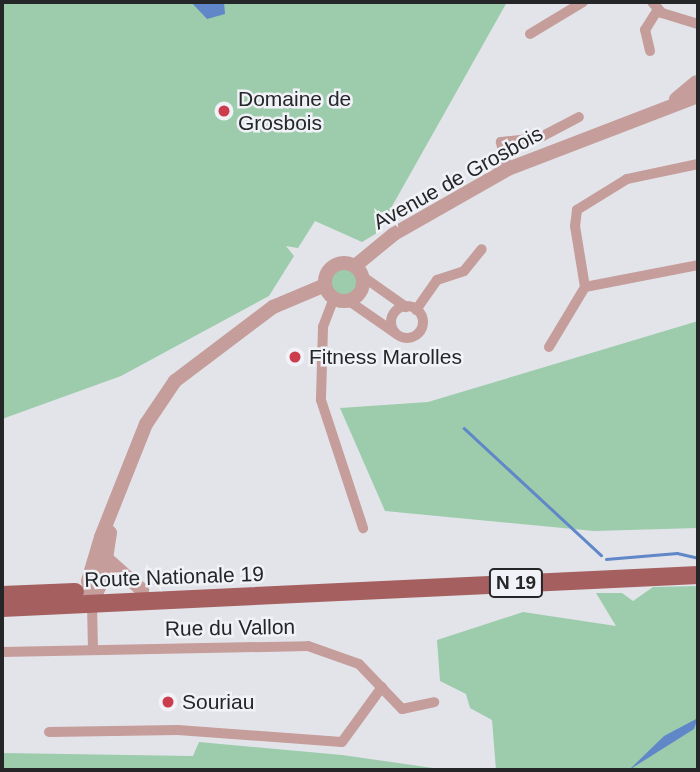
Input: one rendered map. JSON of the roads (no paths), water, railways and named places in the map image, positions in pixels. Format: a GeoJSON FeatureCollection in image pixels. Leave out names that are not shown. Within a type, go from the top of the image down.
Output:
{"type":"FeatureCollection","features":[{"type":"Feature","properties":{"kind":"main road","name":"Route Nationale 19"},"geometry":{"type":"LineString","coordinates":[[2,608],[89,592],[348,589],[691,576]]}},
{"type":"Feature","properties":{"kind":"main road","name":"Route Nationale 19"},"geometry":{"type":"LineString","coordinates":[[2,595],[142,590],[348,589]]}},
{"type":"Feature","properties":{"kind":"street"},"geometry":{"type":"LineString","coordinates":[[530,34],[583,2]]}},
{"type":"Feature","properties":{"kind":"street"},"geometry":{"type":"LineString","coordinates":[[650,51],[645,30],[655,5],[698,24]]}},
{"type":"Feature","properties":{"kind":"street","name":"Avenue de Grosbois"},"geometry":{"type":"LineString","coordinates":[[359,271],[394,234],[508,169],[664,105],[698,85]]}},
{"type":"Feature","properties":{"kind":"street"},"geometry":{"type":"LineString","coordinates":[[508,169],[501,142],[539,138],[579,117]]}},
{"type":"Feature","properties":{"kind":"street"},"geometry":{"type":"LineString","coordinates":[[585,287],[578,274],[577,210],[627,179],[698,164]]}},
{"type":"Feature","properties":{"kind":"street"},"geometry":{"type":"LineString","coordinates":[[399,336],[391,319],[411,308],[438,281],[464,271],[482,249]]}},
{"type":"Feature","properties":{"kind":"street"},"geometry":{"type":"LineString","coordinates":[[93,649],[89,592],[114,507],[146,424],[175,381],[273,307],[326,279],[342,262],[411,308],[419,332],[399,336],[349,301],[334,298]]}},
{"type":"Feature","properties":{"kind":"street"},"geometry":{"type":"LineString","coordinates":[[549,346],[585,287],[698,265]]}},
{"type":"Feature","properties":{"kind":"street"},"geometry":{"type":"LineString","coordinates":[[349,301],[362,288],[359,271]]}},
{"type":"Feature","properties":{"kind":"street"},"geometry":{"type":"LineString","coordinates":[[326,279],[334,298],[323,327],[321,400],[363,528]]}},
{"type":"Feature","properties":{"kind":"street"},"geometry":{"type":"LineString","coordinates":[[89,592],[107,559],[114,507]]}},
{"type":"Feature","properties":{"kind":"street"},"geometry":{"type":"LineString","coordinates":[[107,559],[142,590]]}},
{"type":"Feature","properties":{"kind":"street","name":"Rue du Vallon"},"geometry":{"type":"LineString","coordinates":[[2,652],[308,646],[359,664],[402,709],[421,710],[434,702]]}},
{"type":"Feature","properties":{"kind":"street"},"geometry":{"type":"LineString","coordinates":[[49,732],[177,730],[342,742],[382,687]]}},
{"type":"Feature","properties":{"kind":"water"},"geometry":{"type":"Polygon","coordinates":[[[191,2],[224,2],[225,14],[207,19],[191,2]]]}},
{"type":"Feature","properties":{"kind":"water"},"geometry":{"type":"Polygon","coordinates":[[[698,718],[694,729],[629,770],[664,736],[698,718]]]}},
{"type":"Feature","properties":{"kind":"waterway"},"geometry":{"type":"LineString","coordinates":[[464,428],[601,555]]}},
{"type":"Feature","properties":{"kind":"waterway"},"geometry":{"type":"LineString","coordinates":[[606,559],[677,553],[698,558]]}},
{"type":"Feature","properties":{"kind":"place","name":"Domaine de Grosbois"},"geometry":{"type":"Point","coordinates":[224,111]}},
{"type":"Feature","properties":{"kind":"place","name":"Fitness Marolles"},"geometry":{"type":"Point","coordinates":[295,357]}},
{"type":"Feature","properties":{"kind":"place","name":"Souriau"},"geometry":{"type":"Point","coordinates":[168,702]}}]}
